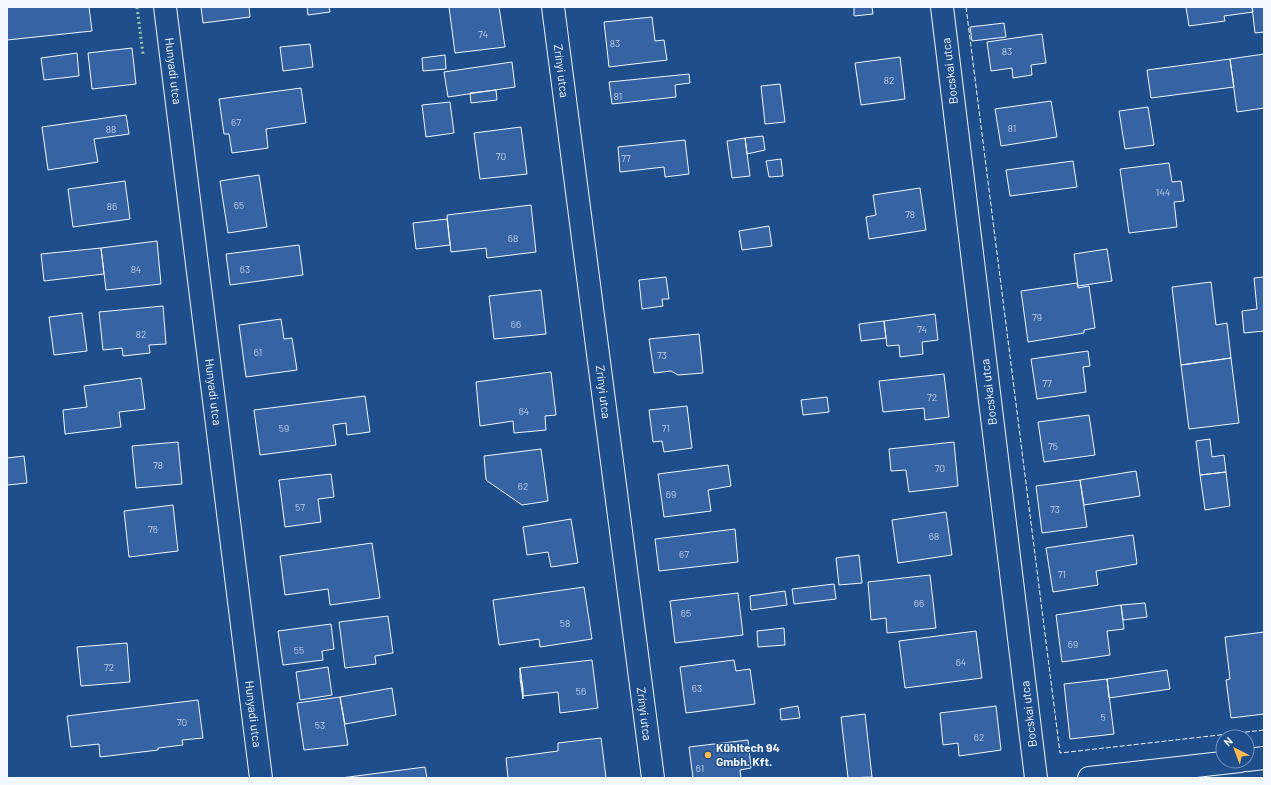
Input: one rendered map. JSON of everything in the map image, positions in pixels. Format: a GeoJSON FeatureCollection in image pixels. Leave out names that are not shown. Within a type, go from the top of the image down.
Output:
{"type":"FeatureCollection","features":[{"type":"Feature","properties":{"kind":"street","name":"Hunyadi utca"},"geometry":{"type":"LineString","coordinates":[[165,7],[261,778]]}},
{"type":"Feature","properties":{"kind":"street","name":"Zrínyi utca"},"geometry":{"type":"LineString","coordinates":[[553,7],[653,778]]}},
{"type":"Feature","properties":{"kind":"street","name":"Bocskai utca"},"geometry":{"type":"LineString","coordinates":[[942,7],[1036,778]]}},
{"type":"Feature","properties":{"kind":"street"},"geometry":{"type":"LineString","coordinates":[[1089,778],[1215,764]]}},
{"type":"Feature","properties":{"kind":"building"},"geometry":{"type":"Polygon","coordinates":[[[7,7],[89,7],[92,31],[7,40],[7,7]]]}},
{"type":"Feature","properties":{"kind":"building"},"geometry":{"type":"Polygon","coordinates":[[[201,7],[249,7],[250,17],[203,23],[201,7]]]}},
{"type":"Feature","properties":{"kind":"building"},"geometry":{"type":"Polygon","coordinates":[[[307,7],[329,7],[330,12],[308,15],[307,7]]]}},
{"type":"Feature","properties":{"kind":"building"},"geometry":{"type":"Polygon","coordinates":[[[449,7],[499,7],[505,47],[455,53],[449,7]]]}},
{"type":"Feature","properties":{"kind":"building"},"geometry":{"type":"Polygon","coordinates":[[[854,7],[872,7],[873,14],[854,16],[854,7]]]}},
{"type":"Feature","properties":{"kind":"building"},"geometry":{"type":"Polygon","coordinates":[[[1186,7],[1252,7],[1253,12],[1224,16],[1225,21],[1189,26],[1186,7]]]}},
{"type":"Feature","properties":{"kind":"building"},"geometry":{"type":"Polygon","coordinates":[[[1252,7],[1264,7],[1264,32],[1255,33],[1252,7]]]}},
{"type":"Feature","properties":{"kind":"building"},"geometry":{"type":"Polygon","coordinates":[[[652,17],[655,41],[664,40],[667,60],[609,67],[604,22],[652,17]]]}},
{"type":"Feature","properties":{"kind":"building"},"geometry":{"type":"Polygon","coordinates":[[[1004,23],[1006,37],[972,41],[970,27],[1004,23]]]}},
{"type":"Feature","properties":{"kind":"building"},"geometry":{"type":"Polygon","coordinates":[[[1042,34],[1046,63],[1031,65],[1032,75],[1013,78],[1012,68],[991,71],[987,42],[1042,34]]]}},
{"type":"Feature","properties":{"kind":"building"},"geometry":{"type":"Polygon","coordinates":[[[310,44],[313,67],[283,71],[280,47],[310,44]]]}},
{"type":"Feature","properties":{"kind":"building"},"geometry":{"type":"Polygon","coordinates":[[[132,48],[136,84],[92,89],[88,53],[132,48]]]}},
{"type":"Feature","properties":{"kind":"building"},"geometry":{"type":"Polygon","coordinates":[[[77,53],[79,76],[44,80],[41,58],[77,53]]]}},
{"type":"Feature","properties":{"kind":"building"},"geometry":{"type":"Polygon","coordinates":[[[1264,54],[1264,108],[1237,112],[1230,59],[1264,54]]]}},
{"type":"Feature","properties":{"kind":"building"},"geometry":{"type":"Polygon","coordinates":[[[445,55],[446,69],[423,71],[422,58],[445,55]]]}},
{"type":"Feature","properties":{"kind":"building"},"geometry":{"type":"Polygon","coordinates":[[[900,57],[905,99],[861,105],[855,63],[900,57]]]}},
{"type":"Feature","properties":{"kind":"building"},"geometry":{"type":"Polygon","coordinates":[[[1230,59],[1234,87],[1151,98],[1147,70],[1230,59]]]}},
{"type":"Feature","properties":{"kind":"building"},"geometry":{"type":"Polygon","coordinates":[[[512,62],[515,87],[448,97],[444,72],[512,62]]]}},
{"type":"Feature","properties":{"kind":"building"},"geometry":{"type":"Polygon","coordinates":[[[689,74],[690,83],[675,85],[676,97],[612,104],[609,82],[689,74]]]}},
{"type":"Feature","properties":{"kind":"building"},"geometry":{"type":"Polygon","coordinates":[[[780,84],[785,122],[765,124],[761,86],[780,84]]]}},
{"type":"Feature","properties":{"kind":"building"},"geometry":{"type":"Polygon","coordinates":[[[301,88],[306,123],[266,129],[268,148],[232,153],[229,134],[224,134],[219,99],[301,88]]]}},
{"type":"Feature","properties":{"kind":"building"},"geometry":{"type":"Polygon","coordinates":[[[496,90],[497,100],[471,103],[470,93],[496,90]]]}},
{"type":"Feature","properties":{"kind":"building"},"geometry":{"type":"Polygon","coordinates":[[[1051,101],[1057,137],[1001,146],[995,109],[1051,101]]]}},
{"type":"Feature","properties":{"kind":"building"},"geometry":{"type":"Polygon","coordinates":[[[450,102],[454,133],[426,137],[422,105],[450,102]]]}},
{"type":"Feature","properties":{"kind":"building"},"geometry":{"type":"Polygon","coordinates":[[[1148,107],[1154,145],[1125,149],[1119,111],[1148,107]]]}},
{"type":"Feature","properties":{"kind":"building"},"geometry":{"type":"Polygon","coordinates":[[[126,115],[129,134],[94,139],[98,162],[48,170],[42,127],[126,115]]]}},
{"type":"Feature","properties":{"kind":"building"},"geometry":{"type":"Polygon","coordinates":[[[521,127],[527,174],[480,179],[474,133],[521,127]]]}},
{"type":"Feature","properties":{"kind":"building"},"geometry":{"type":"Polygon","coordinates":[[[763,136],[765,150],[747,154],[745,138],[763,136]]]}},
{"type":"Feature","properties":{"kind":"building"},"geometry":{"type":"Polygon","coordinates":[[[745,138],[750,176],[732,178],[727,141],[745,138]]]}},
{"type":"Feature","properties":{"kind":"building"},"geometry":{"type":"Polygon","coordinates":[[[685,140],[689,174],[665,177],[664,167],[620,172],[618,147],[685,140]]]}},
{"type":"Feature","properties":{"kind":"building"},"geometry":{"type":"Polygon","coordinates":[[[781,159],[783,176],[769,177],[766,161],[781,159]]]}},
{"type":"Feature","properties":{"kind":"building"},"geometry":{"type":"Polygon","coordinates":[[[1073,161],[1077,187],[1010,196],[1006,170],[1073,161]]]}},
{"type":"Feature","properties":{"kind":"building"},"geometry":{"type":"Polygon","coordinates":[[[1169,163],[1172,182],[1181,181],[1184,201],[1174,202],[1177,227],[1129,233],[1120,169],[1169,163]]]}},
{"type":"Feature","properties":{"kind":"building"},"geometry":{"type":"Polygon","coordinates":[[[259,175],[267,227],[228,233],[220,181],[259,175]]]}},
{"type":"Feature","properties":{"kind":"building"},"geometry":{"type":"Polygon","coordinates":[[[125,181],[130,219],[73,227],[68,189],[125,181]]]}},
{"type":"Feature","properties":{"kind":"building"},"geometry":{"type":"Polygon","coordinates":[[[920,188],[926,230],[869,239],[866,217],[876,215],[873,195],[920,188]]]}},
{"type":"Feature","properties":{"kind":"building"},"geometry":{"type":"Polygon","coordinates":[[[531,205],[536,252],[487,258],[486,248],[451,252],[447,215],[531,205]]]}},
{"type":"Feature","properties":{"kind":"building"},"geometry":{"type":"Polygon","coordinates":[[[447,219],[450,245],[416,249],[413,223],[447,219]]]}},
{"type":"Feature","properties":{"kind":"building"},"geometry":{"type":"Polygon","coordinates":[[[769,226],[772,246],[742,250],[739,231],[769,226]]]}},
{"type":"Feature","properties":{"kind":"building"},"geometry":{"type":"Polygon","coordinates":[[[157,241],[161,284],[106,290],[101,248],[157,241]]]}},
{"type":"Feature","properties":{"kind":"building"},"geometry":{"type":"Polygon","coordinates":[[[299,245],[303,275],[230,285],[226,254],[299,245]]]}},
{"type":"Feature","properties":{"kind":"building"},"geometry":{"type":"Polygon","coordinates":[[[101,248],[104,274],[44,281],[41,254],[101,248]]]}},
{"type":"Feature","properties":{"kind":"building"},"geometry":{"type":"Polygon","coordinates":[[[1107,249],[1112,281],[1078,286],[1074,254],[1107,249]]]}},
{"type":"Feature","properties":{"kind":"building"},"geometry":{"type":"Polygon","coordinates":[[[666,277],[669,299],[662,299],[663,306],[642,309],[639,280],[666,277]]]}},
{"type":"Feature","properties":{"kind":"building"},"geometry":{"type":"Polygon","coordinates":[[[1264,277],[1264,331],[1244,333],[1242,311],[1257,309],[1254,278],[1264,277]]]}},
{"type":"Feature","properties":{"kind":"building"},"geometry":{"type":"Polygon","coordinates":[[[1211,282],[1216,325],[1227,323],[1231,358],[1181,365],[1172,287],[1211,282]]]}},
{"type":"Feature","properties":{"kind":"building"},"geometry":{"type":"Polygon","coordinates":[[[1077,283],[1078,288],[1089,286],[1095,328],[1084,330],[1084,333],[1028,342],[1021,291],[1077,283]]]}},
{"type":"Feature","properties":{"kind":"building"},"geometry":{"type":"Polygon","coordinates":[[[541,290],[546,334],[494,339],[489,296],[541,290]]]}},
{"type":"Feature","properties":{"kind":"building"},"geometry":{"type":"Polygon","coordinates":[[[163,306],[166,344],[149,345],[150,353],[123,356],[122,348],[103,350],[99,312],[163,306]]]}},
{"type":"Feature","properties":{"kind":"building"},"geometry":{"type":"Polygon","coordinates":[[[82,313],[87,351],[54,355],[49,317],[82,313]]]}},
{"type":"Feature","properties":{"kind":"building"},"geometry":{"type":"Polygon","coordinates":[[[935,314],[938,340],[922,342],[923,354],[900,357],[899,345],[887,346],[884,321],[935,314]]]}},
{"type":"Feature","properties":{"kind":"building"},"geometry":{"type":"Polygon","coordinates":[[[281,319],[284,339],[292,338],[297,370],[246,377],[239,325],[281,319]]]}},
{"type":"Feature","properties":{"kind":"building"},"geometry":{"type":"Polygon","coordinates":[[[884,321],[886,338],[861,341],[859,324],[884,321]]]}},
{"type":"Feature","properties":{"kind":"building"},"geometry":{"type":"Polygon","coordinates":[[[699,334],[703,373],[678,375],[671,371],[654,373],[649,339],[699,334]]]}},
{"type":"Feature","properties":{"kind":"building"},"geometry":{"type":"Polygon","coordinates":[[[1088,351],[1090,366],[1083,367],[1086,392],[1037,399],[1031,359],[1088,351]]]}},
{"type":"Feature","properties":{"kind":"building"},"geometry":{"type":"Polygon","coordinates":[[[1231,358],[1239,423],[1189,429],[1181,365],[1231,358]]]}},
{"type":"Feature","properties":{"kind":"building"},"geometry":{"type":"Polygon","coordinates":[[[551,372],[556,415],[545,416],[546,430],[514,433],[513,421],[480,426],[476,382],[551,372]]]}},
{"type":"Feature","properties":{"kind":"building"},"geometry":{"type":"Polygon","coordinates":[[[944,374],[949,417],[925,420],[924,408],[883,412],[879,381],[944,374]]]}},
{"type":"Feature","properties":{"kind":"building"},"geometry":{"type":"Polygon","coordinates":[[[141,378],[145,409],[119,412],[121,427],[65,434],[63,410],[87,407],[84,386],[141,378]]]}},
{"type":"Feature","properties":{"kind":"building"},"geometry":{"type":"Polygon","coordinates":[[[365,396],[370,432],[347,435],[346,423],[333,425],[336,445],[260,455],[254,410],[365,396]]]}},
{"type":"Feature","properties":{"kind":"building"},"geometry":{"type":"Polygon","coordinates":[[[827,397],[829,412],[803,415],[801,400],[827,397]]]}},
{"type":"Feature","properties":{"kind":"building"},"geometry":{"type":"Polygon","coordinates":[[[687,406],[692,448],[664,452],[662,441],[653,442],[649,410],[687,406]]]}},
{"type":"Feature","properties":{"kind":"building"},"geometry":{"type":"Polygon","coordinates":[[[1089,415],[1095,455],[1044,462],[1038,422],[1089,415]]]}},
{"type":"Feature","properties":{"kind":"building"},"geometry":{"type":"Polygon","coordinates":[[[1210,439],[1212,457],[1224,455],[1226,472],[1200,475],[1196,441],[1210,439]]]}},
{"type":"Feature","properties":{"kind":"building"},"geometry":{"type":"Polygon","coordinates":[[[178,442],[182,484],[136,488],[132,446],[178,442]]]}},
{"type":"Feature","properties":{"kind":"building"},"geometry":{"type":"Polygon","coordinates":[[[954,442],[958,486],[909,492],[906,470],[891,471],[889,449],[954,442]]]}},
{"type":"Feature","properties":{"kind":"building"},"geometry":{"type":"Polygon","coordinates":[[[541,449],[548,501],[522,505],[486,480],[484,456],[541,449]]]}},
{"type":"Feature","properties":{"kind":"building"},"geometry":{"type":"Polygon","coordinates":[[[24,456],[27,483],[7,485],[7,458],[24,456]]]}},
{"type":"Feature","properties":{"kind":"building"},"geometry":{"type":"Polygon","coordinates":[[[728,465],[731,486],[708,490],[711,511],[664,517],[658,474],[728,465]]]}},
{"type":"Feature","properties":{"kind":"building"},"geometry":{"type":"Polygon","coordinates":[[[1136,471],[1140,496],[1084,505],[1080,480],[1136,471]]]}},
{"type":"Feature","properties":{"kind":"building"},"geometry":{"type":"Polygon","coordinates":[[[1226,472],[1230,506],[1205,510],[1200,475],[1226,472]]]}},
{"type":"Feature","properties":{"kind":"building"},"geometry":{"type":"Polygon","coordinates":[[[331,474],[334,497],[318,499],[321,522],[285,527],[279,480],[331,474]]]}},
{"type":"Feature","properties":{"kind":"building"},"geometry":{"type":"Polygon","coordinates":[[[1080,480],[1087,527],[1042,533],[1036,486],[1080,480]]]}},
{"type":"Feature","properties":{"kind":"building"},"geometry":{"type":"Polygon","coordinates":[[[173,505],[178,551],[129,557],[124,511],[173,505]]]}},
{"type":"Feature","properties":{"kind":"building"},"geometry":{"type":"Polygon","coordinates":[[[946,512],[952,555],[898,563],[892,520],[946,512]]]}},
{"type":"Feature","properties":{"kind":"building"},"geometry":{"type":"Polygon","coordinates":[[[571,519],[578,563],[551,567],[548,552],[527,555],[523,527],[571,519]]]}},
{"type":"Feature","properties":{"kind":"building"},"geometry":{"type":"Polygon","coordinates":[[[735,529],[738,562],[659,571],[655,539],[735,529]]]}},
{"type":"Feature","properties":{"kind":"building"},"geometry":{"type":"Polygon","coordinates":[[[1133,535],[1137,564],[1096,571],[1098,585],[1053,592],[1046,548],[1133,535]]]}},
{"type":"Feature","properties":{"kind":"building"},"geometry":{"type":"Polygon","coordinates":[[[372,543],[380,598],[330,605],[328,589],[285,595],[280,556],[372,543]]]}},
{"type":"Feature","properties":{"kind":"building"},"geometry":{"type":"Polygon","coordinates":[[[859,555],[862,583],[839,585],[836,558],[859,555]]]}},
{"type":"Feature","properties":{"kind":"building"},"geometry":{"type":"Polygon","coordinates":[[[930,575],[936,628],[887,633],[886,618],[871,620],[868,582],[930,575]]]}},
{"type":"Feature","properties":{"kind":"building"},"geometry":{"type":"Polygon","coordinates":[[[834,584],[836,599],[794,604],[792,589],[834,584]]]}},
{"type":"Feature","properties":{"kind":"building"},"geometry":{"type":"Polygon","coordinates":[[[584,587],[592,639],[540,647],[539,639],[499,645],[493,600],[584,587]]]}},
{"type":"Feature","properties":{"kind":"building"},"geometry":{"type":"Polygon","coordinates":[[[785,591],[787,605],[751,610],[750,596],[785,591]]]}},
{"type":"Feature","properties":{"kind":"building"},"geometry":{"type":"Polygon","coordinates":[[[738,593],[743,635],[675,643],[670,601],[738,593]]]}},
{"type":"Feature","properties":{"kind":"building"},"geometry":{"type":"Polygon","coordinates":[[[1145,603],[1147,617],[1123,620],[1121,605],[1145,603]]]}},
{"type":"Feature","properties":{"kind":"building"},"geometry":{"type":"Polygon","coordinates":[[[1121,605],[1124,629],[1107,631],[1110,655],[1062,662],[1056,615],[1121,605]]]}},
{"type":"Feature","properties":{"kind":"building"},"geometry":{"type":"Polygon","coordinates":[[[388,616],[393,653],[375,656],[376,664],[345,668],[339,622],[388,616]]]}},
{"type":"Feature","properties":{"kind":"building"},"geometry":{"type":"Polygon","coordinates":[[[331,624],[334,649],[322,651],[323,660],[283,665],[278,631],[331,624]]]}},
{"type":"Feature","properties":{"kind":"building"},"geometry":{"type":"Polygon","coordinates":[[[784,628],[785,645],[758,647],[757,631],[784,628]]]}},
{"type":"Feature","properties":{"kind":"building"},"geometry":{"type":"Polygon","coordinates":[[[976,631],[982,678],[905,688],[899,641],[976,631]]]}},
{"type":"Feature","properties":{"kind":"building"},"geometry":{"type":"Polygon","coordinates":[[[1264,632],[1264,714],[1231,718],[1226,680],[1230,679],[1225,637],[1264,632]]]}},
{"type":"Feature","properties":{"kind":"building"},"geometry":{"type":"Polygon","coordinates":[[[127,643],[130,682],[81,686],[77,647],[127,643]]]}},
{"type":"Feature","properties":{"kind":"building"},"geometry":{"type":"Polygon","coordinates":[[[592,660],[598,708],[560,713],[558,692],[523,696],[520,668],[592,660]]]}},
{"type":"Feature","properties":{"kind":"building"},"geometry":{"type":"Polygon","coordinates":[[[734,660],[736,671],[750,669],[755,704],[686,713],[680,667],[734,660]]]}},
{"type":"Feature","properties":{"kind":"building"},"geometry":{"type":"Polygon","coordinates":[[[328,667],[332,695],[300,700],[296,672],[328,667]]]}},
{"type":"Feature","properties":{"kind":"building"},"geometry":{"type":"Polygon","coordinates":[[[520,668],[523,689],[523,699],[520,678],[520,668]]]}},
{"type":"Feature","properties":{"kind":"building"},"geometry":{"type":"Polygon","coordinates":[[[1167,670],[1170,689],[1109,698],[1107,679],[1167,670]]]}},
{"type":"Feature","properties":{"kind":"building"},"geometry":{"type":"Polygon","coordinates":[[[1107,679],[1114,734],[1070,739],[1064,684],[1107,679]]]}},
{"type":"Feature","properties":{"kind":"building"},"geometry":{"type":"Polygon","coordinates":[[[392,688],[396,715],[345,724],[340,697],[392,688]]]}},
{"type":"Feature","properties":{"kind":"building"},"geometry":{"type":"Polygon","coordinates":[[[340,697],[348,745],[304,750],[297,703],[340,697]]]}},
{"type":"Feature","properties":{"kind":"building"},"geometry":{"type":"Polygon","coordinates":[[[198,700],[203,738],[182,740],[183,745],[158,748],[158,750],[100,757],[99,744],[71,747],[67,716],[198,700]]]}},
{"type":"Feature","properties":{"kind":"building"},"geometry":{"type":"Polygon","coordinates":[[[798,706],[800,718],[781,720],[780,709],[798,706]]]}},
{"type":"Feature","properties":{"kind":"building"},"geometry":{"type":"Polygon","coordinates":[[[996,706],[1001,750],[959,756],[958,743],[943,745],[940,713],[996,706]]]}},
{"type":"Feature","properties":{"kind":"building"},"geometry":{"type":"Polygon","coordinates":[[[865,714],[872,777],[848,778],[841,717],[865,714]]]}},
{"type":"Feature","properties":{"kind":"building"},"geometry":{"type":"Polygon","coordinates":[[[601,738],[606,778],[508,778],[506,758],[558,751],[558,743],[601,738]]]}},
{"type":"Feature","properties":{"kind":"building"},"geometry":{"type":"Polygon","coordinates":[[[748,740],[751,768],[740,770],[741,778],[693,778],[689,747],[748,740]]]}},
{"type":"Feature","properties":{"kind":"building"},"geometry":{"type":"Polygon","coordinates":[[[425,767],[427,778],[341,778],[425,767]]]}},
{"type":"Feature","properties":{"kind":"hedge"},"geometry":{"type":"LineString","coordinates":[[137,7],[143,54]]}},
{"type":"Feature","properties":{"kind":"fence"},"geometry":{"type":"LineString","coordinates":[[966,7],[1060,753],[1264,730]]}},
{"type":"Feature","properties":{"kind":"place","name":"Kühltech 94 Gmbh. Kft."},"geometry":{"type":"Point","coordinates":[708,755]}}]}
